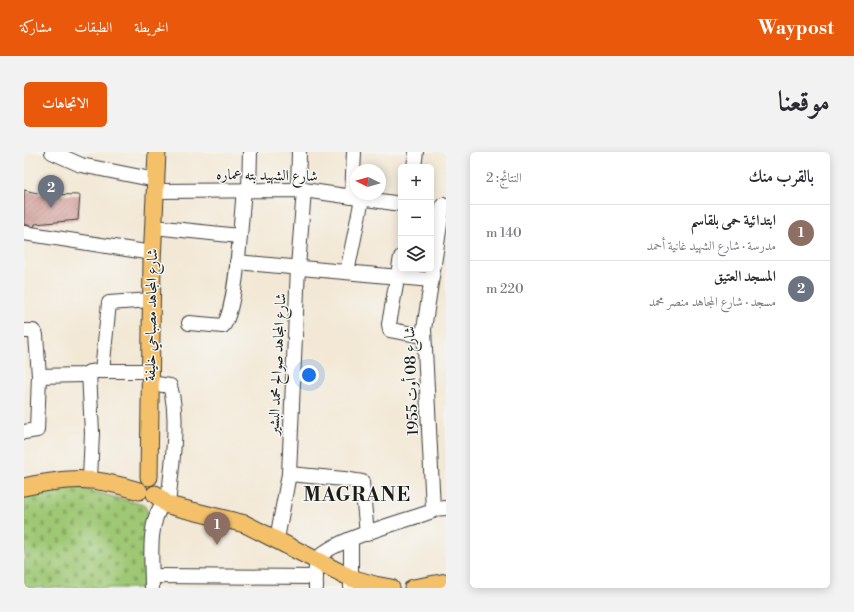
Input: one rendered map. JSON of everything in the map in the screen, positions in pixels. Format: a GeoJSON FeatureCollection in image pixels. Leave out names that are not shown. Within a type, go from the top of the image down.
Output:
{"type":"FeatureCollection","features":[{"type":"Feature","properties":{"kind":"main road","name":"شارع المجاهد مصباحي خليفة"},"geometry":{"type":"LineString","coordinates":[[148,491],[152,253],[157,152]]}},
{"type":"Feature","properties":{"kind":"main road"},"geometry":{"type":"LineString","coordinates":[[24,487],[58,480],[90,479],[148,491],[233,520],[277,539],[318,560],[351,583],[391,588]]}},
{"type":"Feature","properties":{"kind":"main road"},"geometry":{"type":"LineString","coordinates":[[413,588],[446,582]]}},
{"type":"Feature","properties":{"kind":"street","name":"شارع الشهيد بته عماره"},"geometry":{"type":"LineString","coordinates":[[55,152],[81,165],[156,185],[246,190],[301,190],[350,197]]}},
{"type":"Feature","properties":{"kind":"street"},"geometry":{"type":"LineString","coordinates":[[189,323],[223,326],[228,320],[237,262],[250,152]]}},
{"type":"Feature","properties":{"kind":"street","name":"شارع المجاهد صوالح محمد البشير"},"geometry":{"type":"LineString","coordinates":[[277,539],[289,474],[301,190],[299,152]]}},
{"type":"Feature","properties":{"kind":"street"},"geometry":{"type":"LineString","coordinates":[[354,152],[355,164]]}},
{"type":"Feature","properties":{"kind":"street"},"geometry":{"type":"LineString","coordinates":[[414,164],[416,152]]}},
{"type":"Feature","properties":{"kind":"street"},"geometry":{"type":"LineString","coordinates":[[347,272],[357,200]]}},
{"type":"Feature","properties":{"kind":"street","name":"شارع الشهيد بته عماره"},"geometry":{"type":"LineString","coordinates":[[372,200],[398,204]]}},
{"type":"Feature","properties":{"kind":"street","name":"شارع 08 أوت 1955"},"geometry":{"type":"LineString","coordinates":[[439,509],[424,336],[440,205]]}},
{"type":"Feature","properties":{"kind":"street"},"geometry":{"type":"LineString","coordinates":[[154,227],[239,236]]}},
{"type":"Feature","properties":{"kind":"street"},"geometry":{"type":"LineString","coordinates":[[24,233],[152,253]]}},
{"type":"Feature","properties":{"kind":"street"},"geometry":{"type":"LineString","coordinates":[[237,262],[431,280]]}},
{"type":"Feature","properties":{"kind":"street"},"geometry":{"type":"LineString","coordinates":[[398,272],[389,324],[390,330],[424,336]]}},
{"type":"Feature","properties":{"kind":"street"},"geometry":{"type":"LineString","coordinates":[[90,479],[95,372],[109,302],[151,300]]}},
{"type":"Feature","properties":{"kind":"street"},"geometry":{"type":"LineString","coordinates":[[24,331],[33,331],[36,335],[39,376],[37,430],[24,432]]}},
{"type":"Feature","properties":{"kind":"street"},"geometry":{"type":"LineString","coordinates":[[39,376],[82,375],[95,372],[150,377],[170,386],[174,397],[174,420],[148,491],[156,514],[153,529],[152,582],[316,582],[318,560],[326,550],[351,539],[439,509]]}},
{"type":"Feature","properties":{"kind":"street"},"geometry":{"type":"LineString","coordinates":[[289,474],[362,482],[367,534]]}},
{"type":"Feature","properties":{"kind":"street"},"geometry":{"type":"LineString","coordinates":[[351,539],[351,583]]}},
{"type":"Feature","properties":{"kind":"green space"},"geometry":{"type":"Polygon","coordinates":[[[70,485],[144,505],[149,514],[149,585],[144,588],[24,588],[24,497],[70,485]]]}},
{"type":"Feature","properties":{"kind":"building"},"geometry":{"type":"Polygon","coordinates":[[[24,190],[42,194],[80,195],[78,220],[35,224],[34,227],[24,224],[24,190]]]}},
{"type":"Feature","properties":{"kind":"place","name":"المسجد العتيق"},"geometry":{"type":"Point","coordinates":[51,208]}},
{"type":"Feature","properties":{"kind":"place","name":"ابتدائية حمى بلقاسم"},"geometry":{"type":"Point","coordinates":[217,545]}},
{"type":"Feature","properties":{"kind":"district","name":"MAGRANE"},"geometry":{"type":"Point","coordinates":[357,494]}}]}
